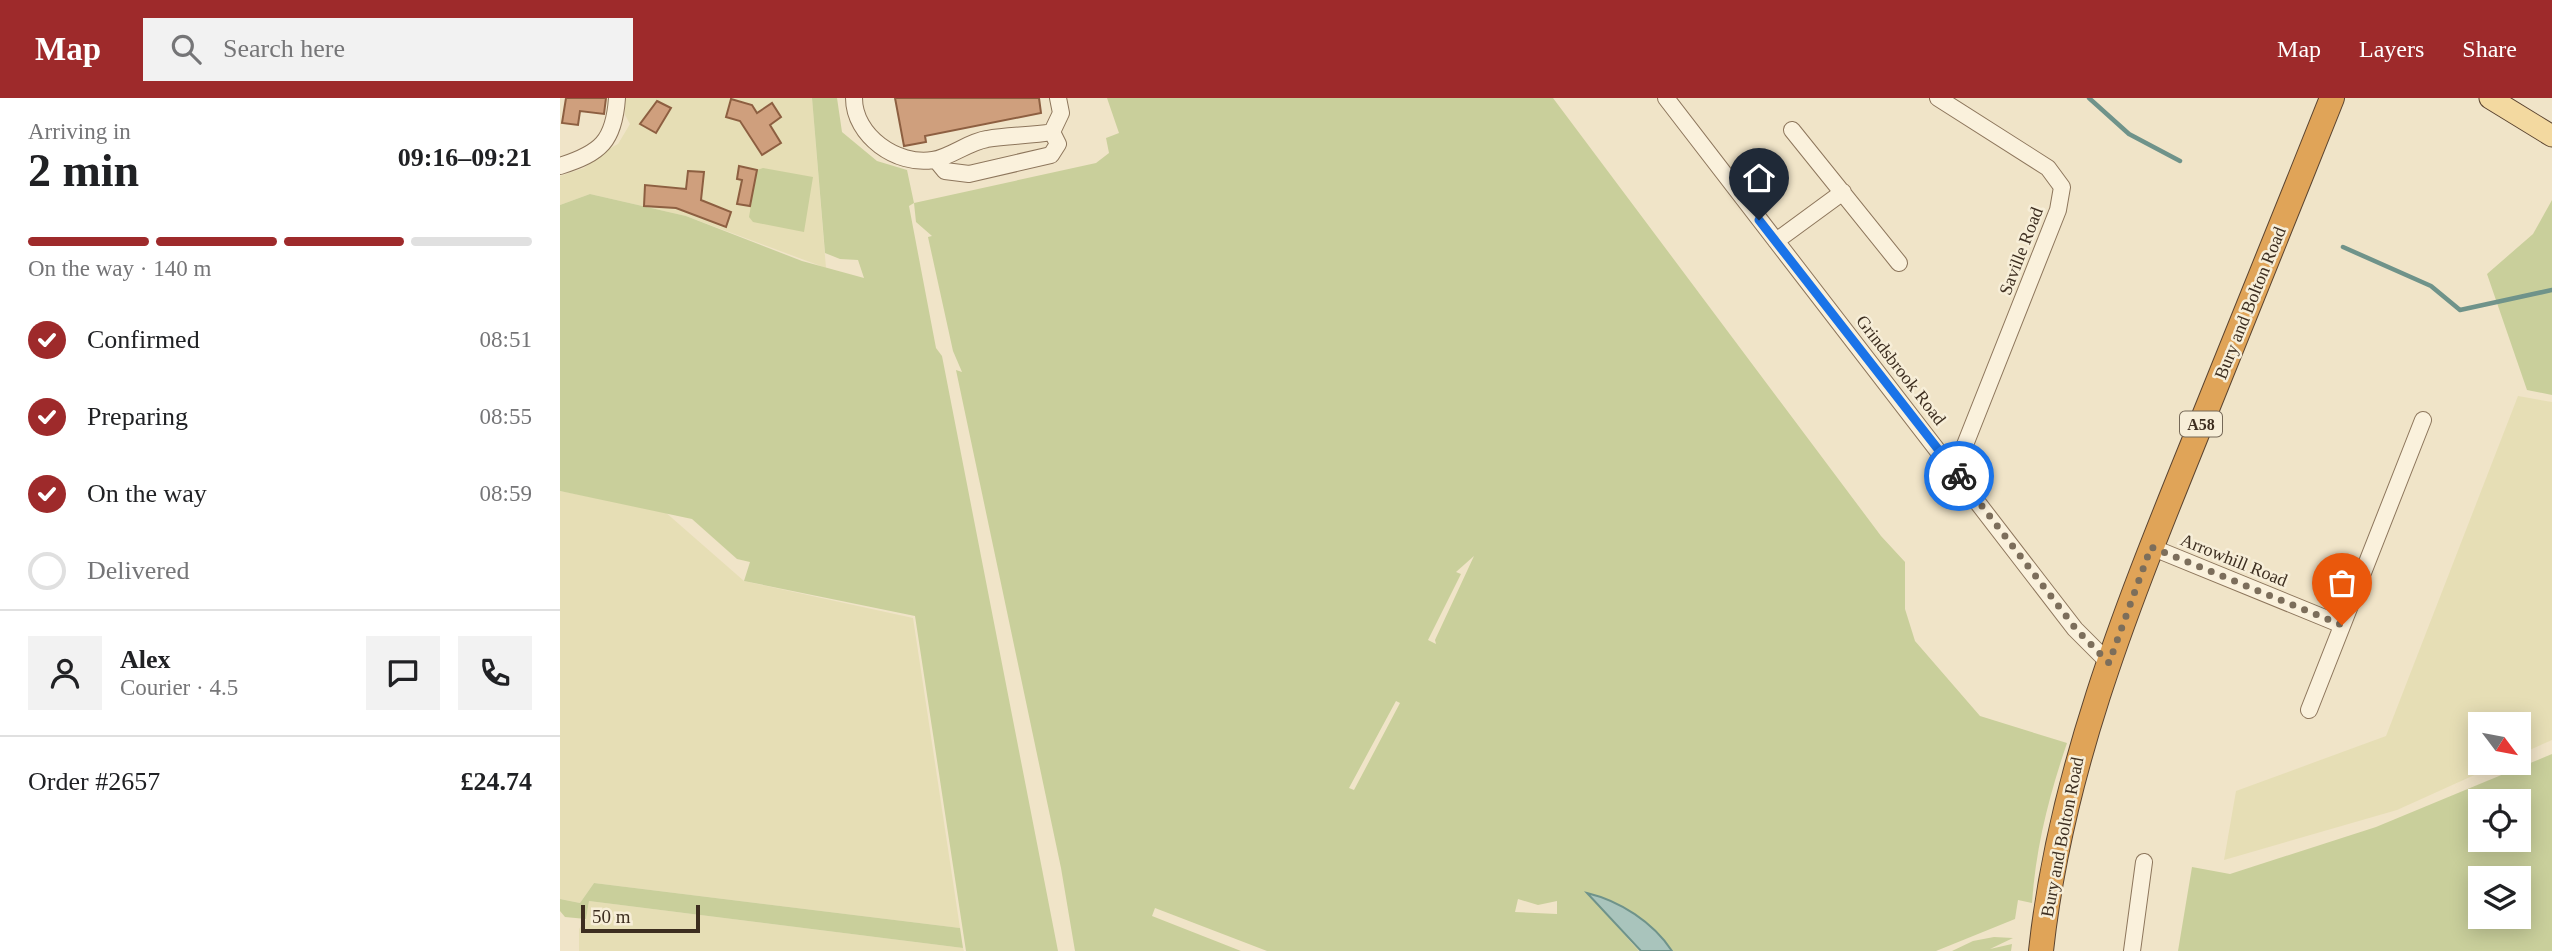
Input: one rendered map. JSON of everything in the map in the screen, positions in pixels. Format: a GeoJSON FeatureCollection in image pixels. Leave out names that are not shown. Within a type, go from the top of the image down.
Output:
{"type":"FeatureCollection","features":[{"type":"Feature","properties":{"kind":"highway","name":"Bury and Bolton Road"},"geometry":{"type":"LineString","coordinates":[[2040,951],[2067,793],[2109,663],[2151,547],[2332,98]]}},
{"type":"Feature","properties":{"kind":"main road"},"geometry":{"type":"LineString","coordinates":[[2490,98],[2552,136]]}},
{"type":"Feature","properties":{"kind":"street"},"geometry":{"type":"LineString","coordinates":[[560,166],[580,160],[594,150],[615,126],[617,98]]}},
{"type":"Feature","properties":{"kind":"street"},"geometry":{"type":"LineString","coordinates":[[854,98],[857,119],[865,134],[884,149],[923,160],[936,160],[986,139],[1052,132]]}},
{"type":"Feature","properties":{"kind":"street"},"geometry":{"type":"LineString","coordinates":[[1052,132],[1061,113],[1058,98]]}},
{"type":"Feature","properties":{"kind":"street","name":"Grindsbrook Road"},"geometry":{"type":"LineString","coordinates":[[1666,98],[2076,629],[2109,663]]}},
{"type":"Feature","properties":{"kind":"street","name":"Saville Road"},"geometry":{"type":"LineString","coordinates":[[1938,98],[2048,168],[2062,187],[2058,210],[1955,470]]}},
{"type":"Feature","properties":{"kind":"street"},"geometry":{"type":"LineString","coordinates":[[1792,130],[1899,263]]}},
{"type":"Feature","properties":{"kind":"street"},"geometry":{"type":"LineString","coordinates":[[936,160],[945,171],[969,174],[1051,155],[1058,144],[1052,132]]}},
{"type":"Feature","properties":{"kind":"street"},"geometry":{"type":"LineString","coordinates":[[1776,241],[1843,192]]}},
{"type":"Feature","properties":{"kind":"street"},"geometry":{"type":"LineString","coordinates":[[2309,710],[2423,419]]}},
{"type":"Feature","properties":{"kind":"street","name":"Arrowhill Road"},"geometry":{"type":"LineString","coordinates":[[2151,547],[2342,625]]}},
{"type":"Feature","properties":{"kind":"street"},"geometry":{"type":"LineString","coordinates":[[2132,951],[2144,862]]}},
{"type":"Feature","properties":{"kind":"shaded area"},"geometry":{"type":"Polygon","coordinates":[[[623,98],[812,98],[826,268],[686,216],[590,194],[560,205],[560,176],[584,168],[601,153],[618,144],[630,124],[625,115],[623,98]]]}},
{"type":"Feature","properties":{"kind":"shaded area"},"geometry":{"type":"Polygon","coordinates":[[[2518,396],[2552,402],[2552,740],[2531,749],[2531,712],[2468,712],[2468,775],[2474,775],[2397,810],[2224,860],[2236,791],[2386,736],[2518,396]]]}},
{"type":"Feature","properties":{"kind":"shaded area"},"geometry":{"type":"Polygon","coordinates":[[[560,491],[664,511],[744,581],[913,618],[960,928],[594,883],[580,903],[560,899],[560,491]]]}},
{"type":"Feature","properties":{"kind":"shaded area"},"geometry":{"type":"Polygon","coordinates":[[[589,901],[963,948],[964,951],[579,951],[579,929],[586,919],[589,901]]]}},
{"type":"Feature","properties":{"kind":"green space"},"geometry":{"type":"Polygon","coordinates":[[[812,98],[837,98],[842,132],[877,161],[907,170],[914,203],[909,206],[936,348],[942,356],[1058,951],[966,951],[915,616],[744,581],[750,562],[737,559],[692,519],[560,491],[560,205],[590,194],[686,216],[802,261],[864,278],[858,260],[840,259],[825,253],[812,98]]]}},
{"type":"Feature","properties":{"kind":"green space"},"geometry":{"type":"Polygon","coordinates":[[[1107,98],[1553,98],[1881,536],[1905,562],[1905,609],[1915,641],[1980,716],[2067,743],[2044,821],[2032,903],[2018,900],[2015,919],[1936,951],[1671,951],[1637,915],[1588,894],[1639,951],[1267,951],[1155,908],[1152,916],[1241,951],[1075,951],[1061,868],[956,370],[962,372],[953,351],[928,237],[932,236],[916,222],[914,203],[1096,163],[1109,153],[1106,138],[1119,133],[1107,98]],[[1474,556],[1456,572],[1461,574],[1428,640],[1436,644],[1435,640],[1474,556]],[[1396,701],[1349,788],[1354,790],[1400,703],[1396,701]],[[1518,899],[1515,912],[1557,914],[1557,901],[1538,905],[1518,899]]]}},
{"type":"Feature","properties":{"kind":"green space"},"geometry":{"type":"Polygon","coordinates":[[[763,168],[813,177],[804,232],[753,222],[749,217],[757,170],[763,168]]]}},
{"type":"Feature","properties":{"kind":"green space"},"geometry":{"type":"Polygon","coordinates":[[[2552,200],[2552,395],[2527,390],[2487,274],[2533,234],[2552,200]]]}},
{"type":"Feature","properties":{"kind":"green space"},"geometry":{"type":"Polygon","coordinates":[[[2552,754],[2552,951],[2178,951],[2192,867],[2230,874],[2376,827],[2501,775],[2531,775],[2531,763],[2552,754]]]}},
{"type":"Feature","properties":{"kind":"green space"},"geometry":{"type":"Polygon","coordinates":[[[594,883],[960,928],[963,948],[589,901],[586,919],[565,917],[560,911],[560,899],[580,903],[594,883]]]}},
{"type":"Feature","properties":{"kind":"green space"},"geometry":{"type":"Polygon","coordinates":[[[1994,937],[2013,938],[1990,949],[2012,944],[2011,951],[1952,951],[1973,941],[1994,937]]]}},
{"type":"Feature","properties":{"kind":"water"},"geometry":{"type":"Polygon","coordinates":[[[1587,893],[1612,901],[1635,914],[1655,931],[1672,951],[1641,951],[1587,893]]]}},
{"type":"Feature","properties":{"kind":"building"},"geometry":{"type":"Polygon","coordinates":[[[566,98],[606,98],[604,114],[580,111],[578,125],[562,123],[566,98]]]}},
{"type":"Feature","properties":{"kind":"building"},"geometry":{"type":"Polygon","coordinates":[[[895,98],[1039,98],[1041,113],[925,136],[926,142],[904,146],[895,98]]]}},
{"type":"Feature","properties":{"kind":"building"},"geometry":{"type":"Polygon","coordinates":[[[731,99],[752,105],[757,113],[772,103],[781,117],[770,125],[781,143],[762,155],[740,121],[726,117],[731,99]]]}},
{"type":"Feature","properties":{"kind":"building"},"geometry":{"type":"Polygon","coordinates":[[[657,101],[671,108],[656,133],[640,124],[657,101]]]}},
{"type":"Feature","properties":{"kind":"building"},"geometry":{"type":"Polygon","coordinates":[[[739,166],[757,170],[750,206],[737,204],[742,180],[737,179],[739,166]]]}},
{"type":"Feature","properties":{"kind":"building"},"geometry":{"type":"Polygon","coordinates":[[[688,171],[704,172],[701,200],[731,212],[726,227],[676,208],[644,206],[645,185],[686,189],[688,171]]]}},
{"type":"Feature","properties":{"kind":"waterway"},"geometry":{"type":"LineString","coordinates":[[2089,98],[2129,134],[2180,161]]}},
{"type":"Feature","properties":{"kind":"waterway"},"geometry":{"type":"LineString","coordinates":[[2343,247],[2431,286],[2460,310],[2552,290]]}},
{"type":"Feature","properties":{"kind":"way so far"},"geometry":{"type":"LineString","coordinates":[[1959,476],[2076,629],[2109,663],[2151,547],[2342,625]]}},
{"type":"Feature","properties":{"kind":"route"},"geometry":{"type":"LineString","coordinates":[[1759,220],[1959,476]]}}]}
